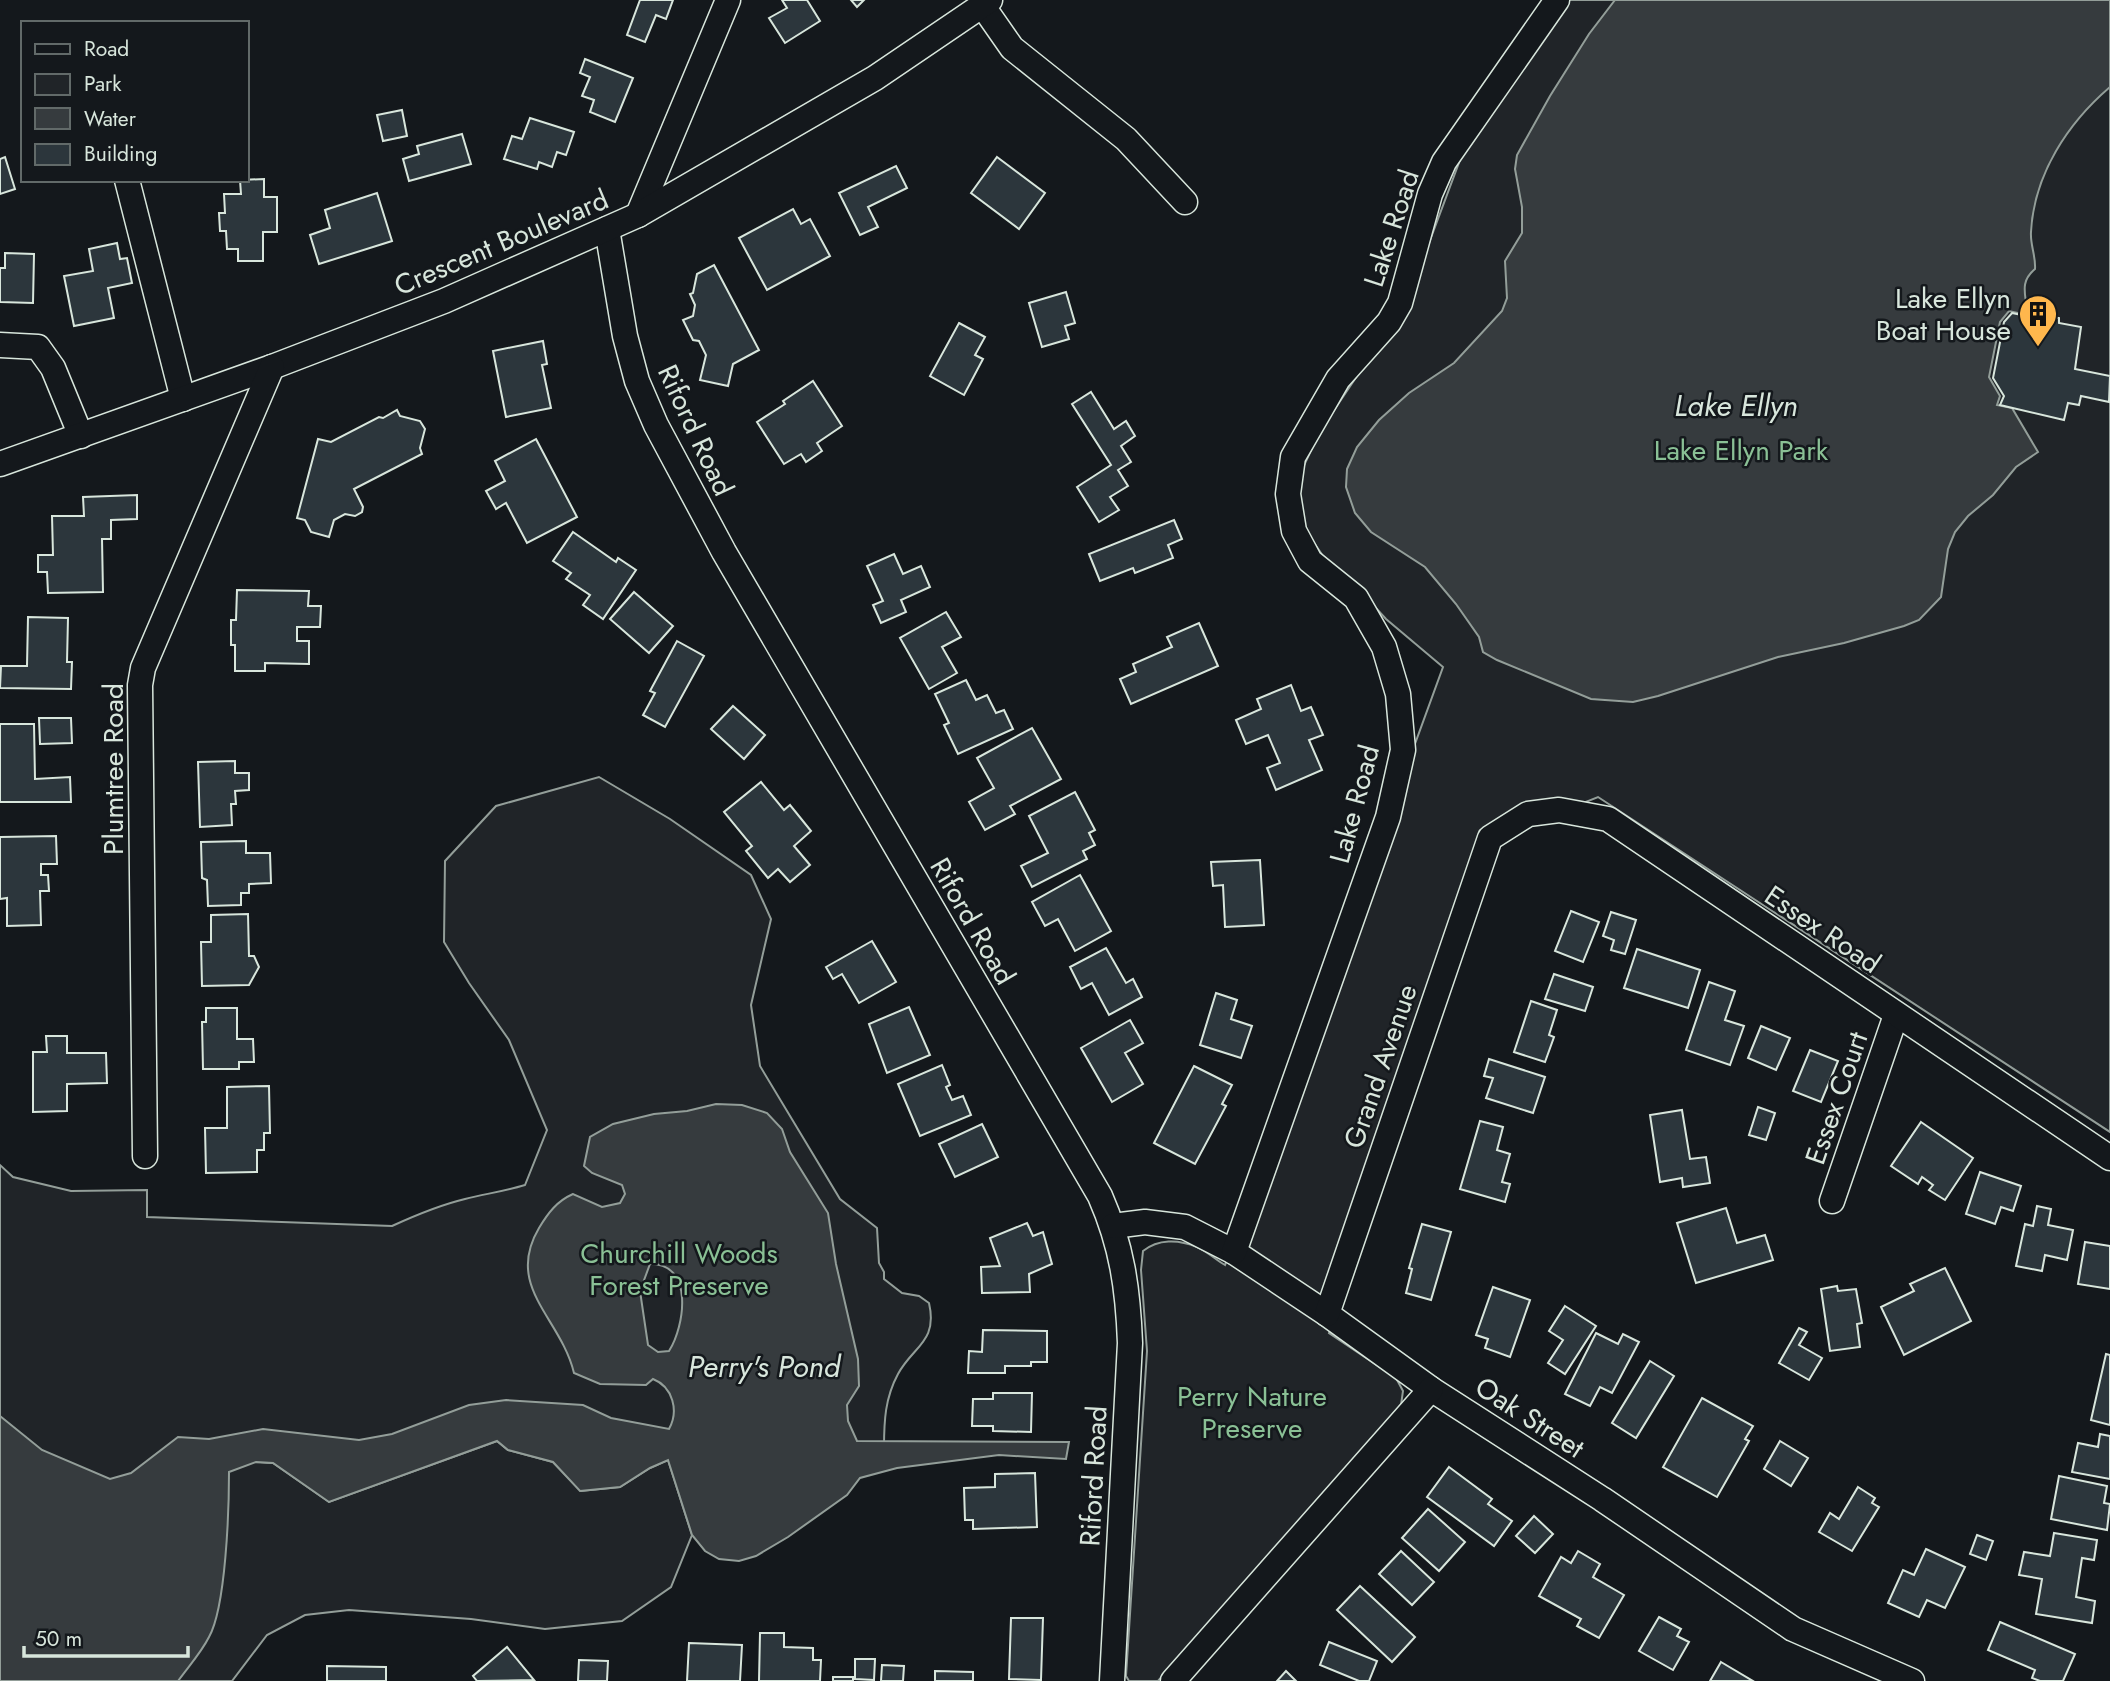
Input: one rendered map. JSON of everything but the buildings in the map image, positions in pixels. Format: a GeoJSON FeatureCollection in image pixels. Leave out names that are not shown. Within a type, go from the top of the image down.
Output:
{"type":"FeatureCollection","features":[{"type":"Feature","properties":{"kind":"street"},"geometry":{"type":"LineString","coordinates":[[638,215],[728,0]]}},
{"type":"Feature","properties":{"kind":"street","name":"Lake Road"},"geometry":{"type":"LineString","coordinates":[[1234,1252],[1388,817],[1403,750],[1398,694],[1384,647],[1356,598],[1310,561],[1294,531],[1288,494],[1293,457],[1338,379],[1390,322],[1400,303],[1430,194],[1444,162],[1557,0]]}},
{"type":"Feature","properties":{"kind":"street"},"geometry":{"type":"LineString","coordinates":[[986,3],[1012,48],[1126,139],[1185,202]]}},
{"type":"Feature","properties":{"kind":"street","name":"Crescent Boulevard"},"geometry":{"type":"LineString","coordinates":[[0,464],[272,367],[444,301],[638,215],[875,78],[986,3]]}},
{"type":"Feature","properties":{"kind":"street"},"geometry":{"type":"LineString","coordinates":[[128,182],[183,399]]}},
{"type":"Feature","properties":{"kind":"street","name":"Riford Road"},"geometry":{"type":"LineString","coordinates":[[607,229],[625,336],[637,381],[656,425],[723,552],[1093,1184],[1113,1226],[1128,1294],[1130,1343],[1112,1681]]}},
{"type":"Feature","properties":{"kind":"street"},"geometry":{"type":"LineString","coordinates":[[0,345],[38,347],[53,368],[81,436]]}},
{"type":"Feature","properties":{"kind":"street","name":"Plumtree Road"},"geometry":{"type":"LineString","coordinates":[[145,1156],[140,685],[143,668],[272,367]]}},
{"type":"Feature","properties":{"kind":"street","name":"Essex Road"},"geometry":{"type":"LineString","coordinates":[[1490,838],[1528,814],[1559,810],[1608,819],[2110,1158]]}},
{"type":"Feature","properties":{"kind":"street","name":"Grand Avenue"},"geometry":{"type":"LineString","coordinates":[[1327,1314],[1490,838]]}},
{"type":"Feature","properties":{"kind":"street","name":"Essex Court"},"geometry":{"type":"LineString","coordinates":[[1832,1201],[1896,1015]]}},
{"type":"Feature","properties":{"kind":"street","name":"Oak Street"},"geometry":{"type":"LineString","coordinates":[[1113,1226],[1145,1222],[1185,1227],[1234,1252],[1327,1314],[1431,1390],[1602,1499],[1793,1629],[1885,1676],[1912,1681]]}},
{"type":"Feature","properties":{"kind":"street"},"geometry":{"type":"LineString","coordinates":[[1173,1681],[1431,1390]]}},
{"type":"Feature","properties":{"kind":"green space","name":"Lake Ellyn Park"},"geometry":{"type":"Polygon","coordinates":[[[1569,0],[2110,0],[2110,1132],[1598,797],[1538,821],[1495,848],[1329,1333],[1396,1378],[1403,1391],[1401,1405],[1158,1681],[1129,1681],[1126,1676],[1147,1351],[1141,1270],[1143,1251],[1162,1242],[1190,1244],[1225,1265],[1443,667],[1386,619],[1352,582],[1323,556],[1306,531],[1300,503],[1300,474],[1320,431],[1398,315],[1420,267],[1466,144],[1569,0]]]}},
{"type":"Feature","properties":{"kind":"green space","name":"Churchill Woods Forest Preserve"},"geometry":{"type":"Polygon","coordinates":[[[599,777],[670,819],[751,875],[771,919],[751,1005],[760,1066],[840,1199],[877,1228],[879,1263],[884,1279],[902,1293],[919,1296],[929,1303],[931,1316],[927,1335],[898,1374],[890,1392],[884,1448],[668,1444],[559,1418],[256,1462],[273,1463],[329,1502],[497,1441],[508,1450],[553,1462],[581,1491],[620,1487],[668,1460],[692,1535],[671,1587],[622,1621],[545,1629],[471,1619],[349,1610],[305,1615],[267,1635],[232,1681],[0,1681],[0,1165],[13,1177],[71,1191],[147,1190],[147,1217],[392,1226],[446,1204],[525,1185],[547,1130],[509,1040],[444,942],[445,861],[496,806],[599,777]]]}},
{"type":"Feature","properties":{"kind":"water","name":"Lake Ellyn"},"geometry":{"type":"Polygon","coordinates":[[[1615,0],[2110,0],[2110,87],[2067,133],[2046,170],[2034,211],[2031,237],[2035,269],[2025,285],[2027,315],[2009,311],[2000,322],[1989,377],[2000,396],[1997,405],[2012,408],[2038,452],[2016,467],[1993,495],[1968,516],[1955,532],[1948,549],[1941,597],[1919,620],[1904,626],[1844,643],[1778,657],[1633,702],[1591,699],[1483,652],[1479,637],[1456,604],[1425,567],[1371,532],[1355,513],[1346,487],[1347,469],[1357,447],[1379,420],[1409,393],[1454,363],[1502,311],[1507,298],[1505,261],[1522,233],[1522,207],[1515,169],[1517,155],[1589,34],[1615,0]]]}},
{"type":"Feature","properties":{"kind":"water","name":"Perry's Pond"},"geometry":{"type":"Polygon","coordinates":[[[716,1104],[742,1105],[767,1113],[782,1129],[790,1152],[828,1213],[836,1264],[858,1359],[859,1386],[847,1405],[848,1421],[857,1441],[1069,1442],[1066,1459],[999,1455],[897,1468],[860,1478],[847,1495],[788,1537],[756,1556],[739,1561],[719,1559],[705,1551],[692,1535],[668,1460],[620,1487],[580,1491],[553,1462],[508,1450],[497,1441],[329,1502],[273,1463],[256,1462],[229,1472],[223,1581],[215,1623],[202,1649],[178,1681],[0,1681],[0,1416],[42,1450],[110,1479],[131,1473],[178,1437],[209,1439],[263,1429],[359,1440],[392,1434],[469,1405],[506,1400],[583,1405],[611,1418],[669,1429],[674,1407],[669,1394],[660,1383],[653,1379],[646,1385],[600,1384],[574,1373],[558,1335],[538,1302],[528,1268],[530,1249],[539,1228],[549,1212],[562,1200],[573,1194],[602,1207],[620,1203],[625,1194],[622,1185],[592,1173],[584,1166],[590,1137],[613,1124],[654,1114],[687,1111],[716,1104]],[[650,1264],[640,1291],[648,1345],[658,1352],[669,1351],[675,1340],[682,1312],[680,1284],[674,1274],[664,1266],[650,1264]]]}},
{"type":"Feature","properties":{"kind":"place","name":"Lake Ellyn Boat House"},"geometry":{"type":"Point","coordinates":[2038,348]}},
{"type":"Feature","properties":{"kind":"park label","name":"Perry Nature Preserve"},"geometry":{"type":"Point","coordinates":[1252,1412]}}]}
